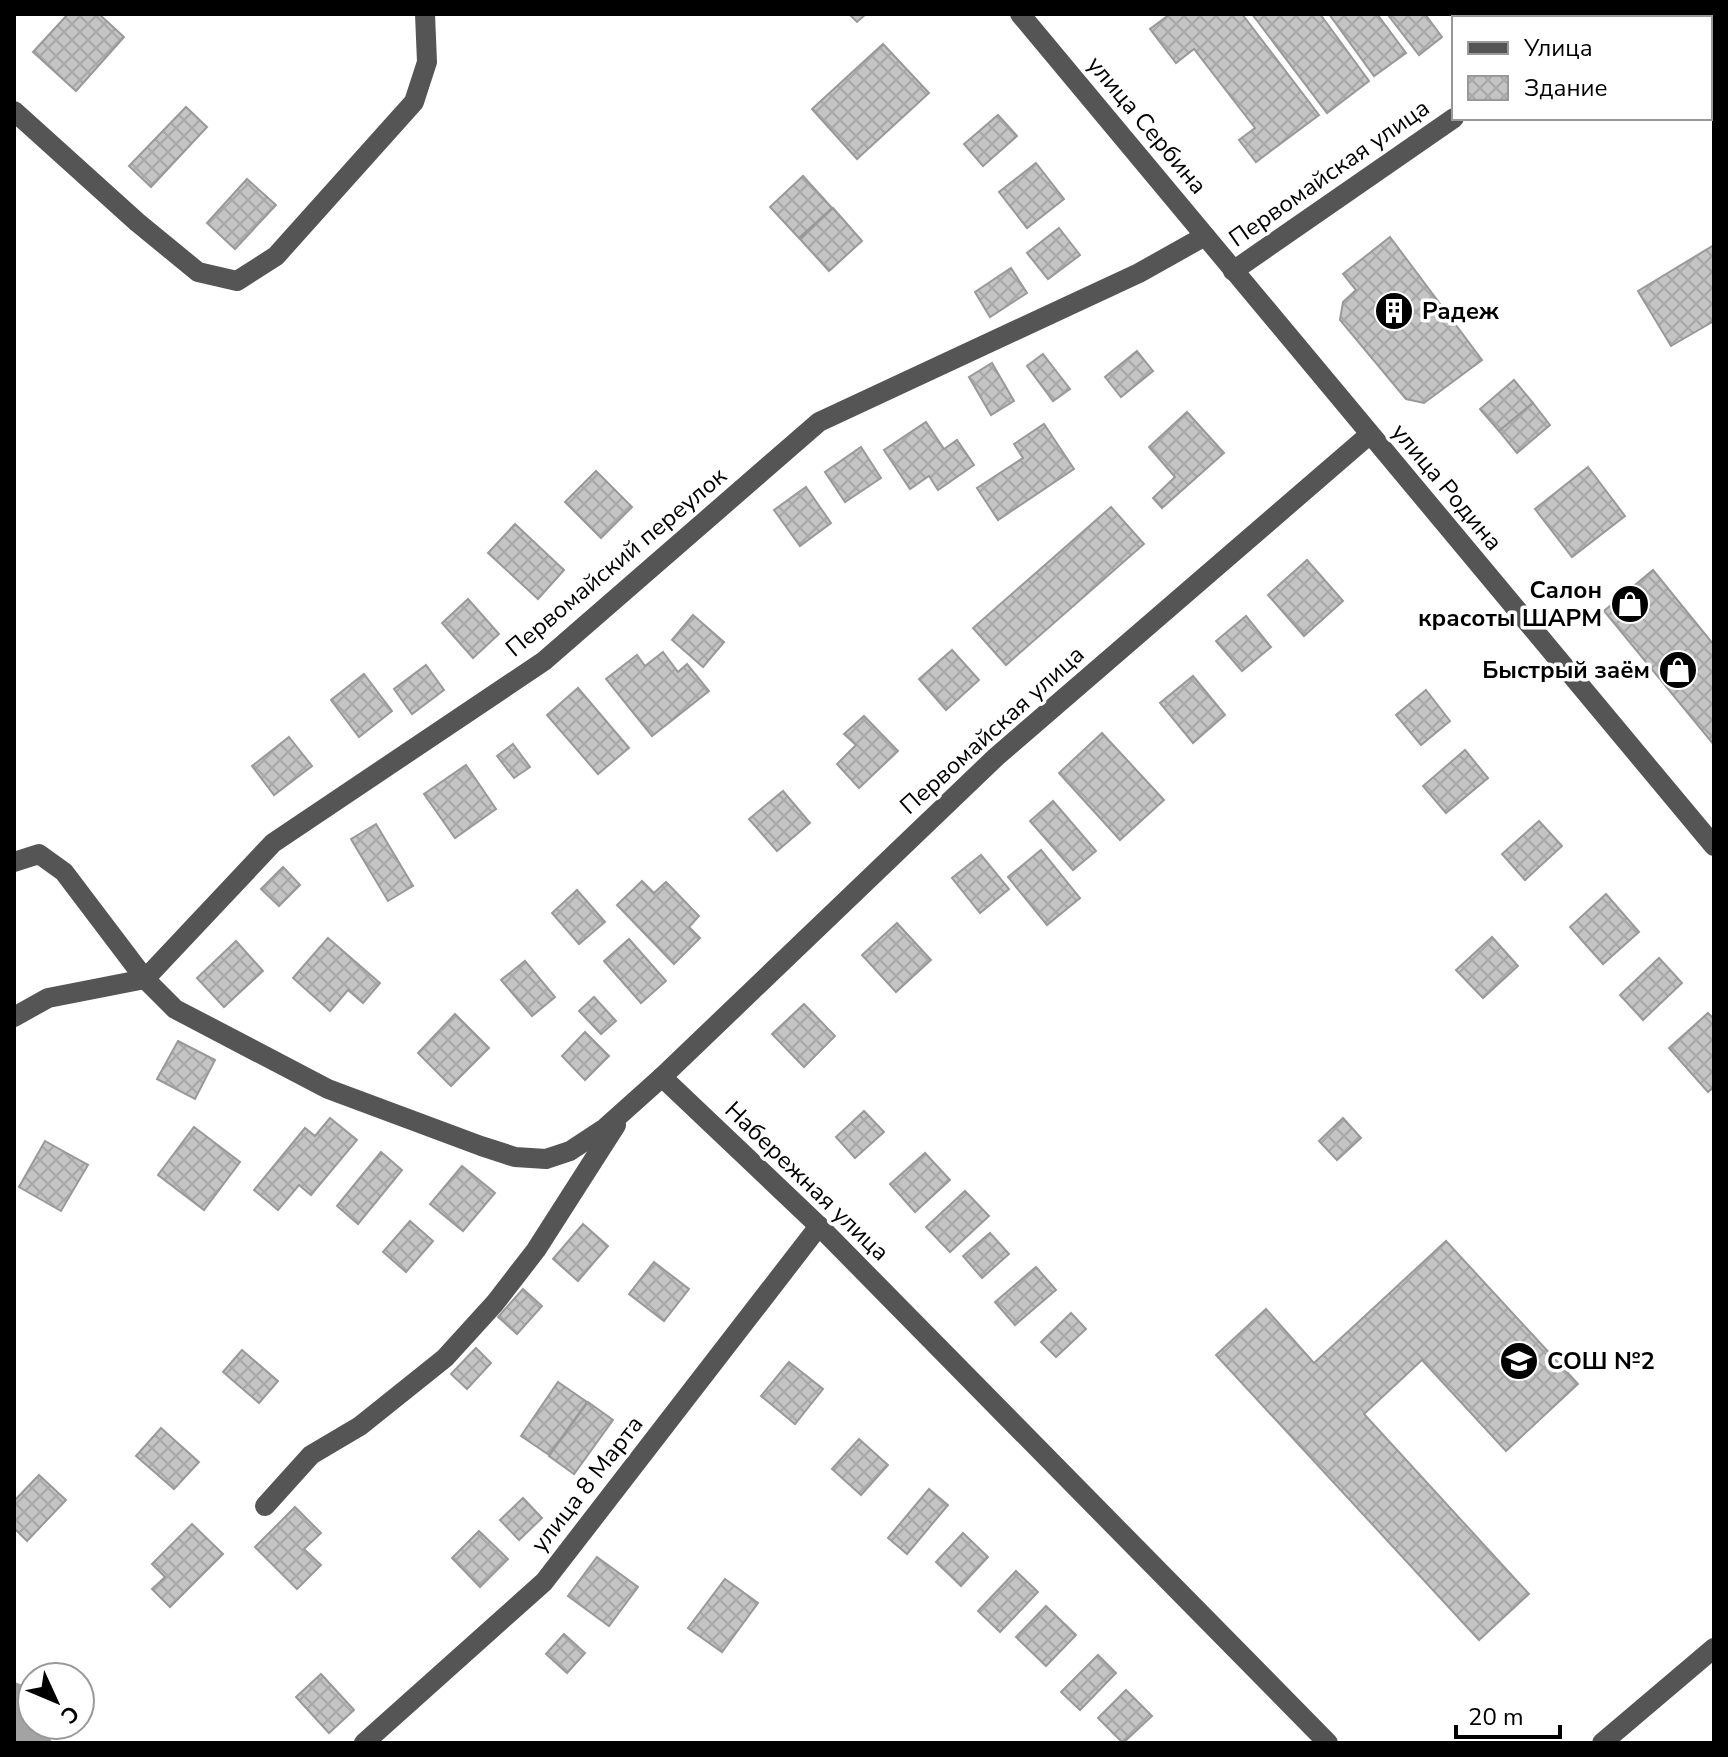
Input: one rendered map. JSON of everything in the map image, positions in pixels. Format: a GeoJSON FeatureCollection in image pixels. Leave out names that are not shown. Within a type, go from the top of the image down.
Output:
{"type":"FeatureCollection","features":[{"type":"Feature","properties":{"kind":"street"},"geometry":{"type":"LineString","coordinates":[[14,111],[137,222],[198,272],[237,281],[276,256],[414,102],[427,62],[425,14]]}},
{"type":"Feature","properties":{"kind":"street","name":"улица Сербина"},"geometry":{"type":"LineString","coordinates":[[1020,14],[1233,271]]}},
{"type":"Feature","properties":{"kind":"street","name":"Первомайская улица"},"geometry":{"type":"LineString","coordinates":[[1233,271],[1452,119]]}},
{"type":"Feature","properties":{"kind":"street","name":"Первомайский переулок"},"geometry":{"type":"LineString","coordinates":[[145,979],[273,843],[544,661],[819,422],[1139,273],[1205,236]]}},
{"type":"Feature","properties":{"kind":"street","name":"улица Родина"},"geometry":{"type":"LineString","coordinates":[[1233,271],[1714,846]]}},
{"type":"Feature","properties":{"kind":"street","name":"Первомайская улица"},"geometry":{"type":"LineString","coordinates":[[662,1077],[996,757],[1369,435]]}},
{"type":"Feature","properties":{"kind":"street"},"geometry":{"type":"LineString","coordinates":[[14,862],[39,854],[64,872],[145,979],[175,1009],[328,1089],[515,1157],[546,1159],[570,1151],[605,1128],[662,1077]]}},
{"type":"Feature","properties":{"kind":"street"},"geometry":{"type":"LineString","coordinates":[[14,1017],[48,998],[145,979]]}},
{"type":"Feature","properties":{"kind":"street","name":"Набережная улица"},"geometry":{"type":"LineString","coordinates":[[662,1077],[819,1226],[1328,1743]]}},
{"type":"Feature","properties":{"kind":"street"},"geometry":{"type":"LineString","coordinates":[[265,1506],[311,1455],[372,1418],[445,1358],[495,1303],[536,1250],[626,1110]]}},
{"type":"Feature","properties":{"kind":"street","name":"улица 8 Марта"},"geometry":{"type":"LineString","coordinates":[[364,1743],[544,1582],[819,1226]]}},
{"type":"Feature","properties":{"kind":"street"},"geometry":{"type":"LineString","coordinates":[[1602,1743],[1714,1648]]}},
{"type":"Feature","properties":{"kind":"shaded area"},"geometry":{"type":"Polygon","coordinates":[[[14,1676],[16,1741],[52,1743],[14,1743],[14,1676]]]}},
{"type":"Feature","properties":{"kind":"building"},"geometry":{"type":"Polygon","coordinates":[[[68,14],[99,14],[124,37],[76,91],[33,52],[68,14]]]}},
{"type":"Feature","properties":{"kind":"building"},"geometry":{"type":"Polygon","coordinates":[[[849,14],[866,14],[857,22],[849,14]]]}},
{"type":"Feature","properties":{"kind":"building"},"geometry":{"type":"Polygon","coordinates":[[[1170,14],[1242,14],[1319,115],[1256,162],[1239,140],[1255,128],[1194,49],[1176,63],[1150,29],[1170,14]]]}},
{"type":"Feature","properties":{"kind":"building"},"geometry":{"type":"Polygon","coordinates":[[[1252,14],[1320,14],[1369,81],[1327,113],[1252,14]]]}},
{"type":"Feature","properties":{"kind":"building"},"geometry":{"type":"Polygon","coordinates":[[[1329,14],[1377,14],[1406,53],[1374,76],[1329,14]]]}},
{"type":"Feature","properties":{"kind":"building"},"geometry":{"type":"Polygon","coordinates":[[[1425,14],[1442,37],[1419,55],[1388,15],[1425,14]]]}},
{"type":"Feature","properties":{"kind":"building"},"geometry":{"type":"Polygon","coordinates":[[[883,44],[929,93],[857,159],[812,109],[883,44]]]}},
{"type":"Feature","properties":{"kind":"building"},"geometry":{"type":"Polygon","coordinates":[[[186,107],[207,127],[151,187],[129,166],[186,107]]]}},
{"type":"Feature","properties":{"kind":"building"},"geometry":{"type":"Polygon","coordinates":[[[998,115],[1017,136],[983,166],[964,144],[998,115]]]}},
{"type":"Feature","properties":{"kind":"building"},"geometry":{"type":"Polygon","coordinates":[[[1036,163],[1064,199],[1027,228],[999,192],[1036,163]]]}},
{"type":"Feature","properties":{"kind":"building"},"geometry":{"type":"Polygon","coordinates":[[[803,176],[832,208],[799,238],[770,207],[803,176]]]}},
{"type":"Feature","properties":{"kind":"building"},"geometry":{"type":"Polygon","coordinates":[[[247,179],[276,205],[235,249],[207,223],[247,179]]]}},
{"type":"Feature","properties":{"kind":"building"},"geometry":{"type":"Polygon","coordinates":[[[833,208],[862,241],[829,271],[800,239],[833,208]]]}},
{"type":"Feature","properties":{"kind":"building"},"geometry":{"type":"Polygon","coordinates":[[[1059,228],[1080,255],[1048,279],[1027,253],[1059,228]]]}},
{"type":"Feature","properties":{"kind":"building","name":"Радеж"},"geometry":{"type":"Polygon","coordinates":[[[1390,237],[1482,360],[1424,403],[1406,399],[1340,320],[1343,302],[1356,290],[1343,274],[1390,237]]]}},
{"type":"Feature","properties":{"kind":"building"},"geometry":{"type":"Polygon","coordinates":[[[1714,245],[1714,321],[1671,346],[1638,291],[1714,245]]]}},
{"type":"Feature","properties":{"kind":"building"},"geometry":{"type":"Polygon","coordinates":[[[1011,268],[1027,293],[990,317],[975,292],[1011,268]]]}},
{"type":"Feature","properties":{"kind":"building"},"geometry":{"type":"Polygon","coordinates":[[[1137,351],[1153,371],[1121,397],[1105,377],[1137,351]]]}},
{"type":"Feature","properties":{"kind":"building"},"geometry":{"type":"Polygon","coordinates":[[[1043,354],[1070,389],[1053,401],[1027,366],[1043,354]]]}},
{"type":"Feature","properties":{"kind":"building"},"geometry":{"type":"Polygon","coordinates":[[[992,363],[1014,401],[991,415],[969,377],[992,363]]]}},
{"type":"Feature","properties":{"kind":"building"},"geometry":{"type":"Polygon","coordinates":[[[1514,380],[1533,403],[1499,431],[1480,409],[1514,380]]]}},
{"type":"Feature","properties":{"kind":"building"},"geometry":{"type":"Polygon","coordinates":[[[1533,403],[1550,425],[1517,453],[1499,431],[1533,403]]]}},
{"type":"Feature","properties":{"kind":"building"},"geometry":{"type":"Polygon","coordinates":[[[1187,412],[1224,453],[1162,508],[1153,498],[1175,477],[1149,447],[1187,412]]]}},
{"type":"Feature","properties":{"kind":"building"},"geometry":{"type":"Polygon","coordinates":[[[926,422],[944,449],[957,440],[974,465],[938,490],[929,476],[910,489],[884,450],[926,422]]]}},
{"type":"Feature","properties":{"kind":"building"},"geometry":{"type":"Polygon","coordinates":[[[1044,424],[1074,469],[998,520],[977,488],[1023,458],[1014,444],[1044,424]]]}},
{"type":"Feature","properties":{"kind":"building"},"geometry":{"type":"Polygon","coordinates":[[[861,447],[881,478],[845,502],[825,472],[861,447]]]}},
{"type":"Feature","properties":{"kind":"building"},"geometry":{"type":"Polygon","coordinates":[[[1588,467],[1625,516],[1572,557],[1535,509],[1588,467]]]}},
{"type":"Feature","properties":{"kind":"building"},"geometry":{"type":"Polygon","coordinates":[[[596,471],[632,507],[601,538],[565,502],[596,471]]]}},
{"type":"Feature","properties":{"kind":"building"},"geometry":{"type":"Polygon","coordinates":[[[806,487],[831,523],[800,546],[774,510],[806,487]]]}},
{"type":"Feature","properties":{"kind":"building"},"geometry":{"type":"Polygon","coordinates":[[[1111,507],[1144,544],[1006,665],[973,628],[1111,507]]]}},
{"type":"Feature","properties":{"kind":"building"},"geometry":{"type":"Polygon","coordinates":[[[515,524],[564,570],[538,599],[488,553],[515,524]]]}},
{"type":"Feature","properties":{"kind":"building"},"geometry":{"type":"Polygon","coordinates":[[[1307,560],[1343,601],[1304,636],[1268,595],[1307,560]]]}},
{"type":"Feature","properties":{"kind":"building"},"geometry":{"type":"Polygon","coordinates":[[[1653,570],[1714,645],[1714,745],[1604,611],[1653,570]]]}},
{"type":"Feature","properties":{"kind":"building"},"geometry":{"type":"Polygon","coordinates":[[[468,599],[499,634],[473,658],[442,623],[468,599]]]}},
{"type":"Feature","properties":{"kind":"building"},"geometry":{"type":"Polygon","coordinates":[[[693,615],[724,642],[703,667],[672,640],[693,615]]]}},
{"type":"Feature","properties":{"kind":"building"},"geometry":{"type":"Polygon","coordinates":[[[1246,616],[1271,647],[1242,671],[1216,641],[1246,616]]]}},
{"type":"Feature","properties":{"kind":"building"},"geometry":{"type":"Polygon","coordinates":[[[952,650],[979,680],[946,710],[919,679],[952,650]]]}},
{"type":"Feature","properties":{"kind":"building"},"geometry":{"type":"Polygon","coordinates":[[[663,652],[678,672],[687,664],[709,691],[652,736],[606,679],[637,655],[645,666],[663,652]]]}},
{"type":"Feature","properties":{"kind":"building"},"geometry":{"type":"Polygon","coordinates":[[[426,665],[444,690],[412,714],[394,689],[426,665]]]}},
{"type":"Feature","properties":{"kind":"building"},"geometry":{"type":"Polygon","coordinates":[[[364,674],[392,711],[359,737],[331,700],[364,674]]]}},
{"type":"Feature","properties":{"kind":"building"},"geometry":{"type":"Polygon","coordinates":[[[1193,676],[1225,715],[1193,743],[1160,703],[1193,676]]]}},
{"type":"Feature","properties":{"kind":"building"},"geometry":{"type":"Polygon","coordinates":[[[578,688],[629,748],[598,774],[547,715],[578,688]]]}},
{"type":"Feature","properties":{"kind":"building"},"geometry":{"type":"Polygon","coordinates":[[[1426,690],[1450,721],[1421,745],[1396,715],[1426,690]]]}},
{"type":"Feature","properties":{"kind":"building"},"geometry":{"type":"Polygon","coordinates":[[[864,716],[898,751],[859,788],[837,764],[856,745],[844,734],[864,716]]]}},
{"type":"Feature","properties":{"kind":"building"},"geometry":{"type":"Polygon","coordinates":[[[1102,733],[1164,800],[1120,840],[1059,773],[1102,733]]]}},
{"type":"Feature","properties":{"kind":"building"},"geometry":{"type":"Polygon","coordinates":[[[289,737],[312,766],[274,795],[252,766],[289,737]]]}},
{"type":"Feature","properties":{"kind":"building"},"geometry":{"type":"Polygon","coordinates":[[[513,744],[530,767],[514,778],[497,756],[513,744]]]}},
{"type":"Feature","properties":{"kind":"building"},"geometry":{"type":"Polygon","coordinates":[[[1465,750],[1488,778],[1446,813],[1423,786],[1465,750]]]}},
{"type":"Feature","properties":{"kind":"building"},"geometry":{"type":"Polygon","coordinates":[[[466,765],[496,809],[455,838],[424,794],[466,765]]]}},
{"type":"Feature","properties":{"kind":"building"},"geometry":{"type":"Polygon","coordinates":[[[783,791],[810,823],[777,851],[749,819],[783,791]]]}},
{"type":"Feature","properties":{"kind":"building"},"geometry":{"type":"Polygon","coordinates":[[[1053,801],[1096,851],[1073,870],[1030,821],[1053,801]]]}},
{"type":"Feature","properties":{"kind":"building"},"geometry":{"type":"Polygon","coordinates":[[[1539,821],[1562,846],[1525,880],[1502,854],[1539,821]]]}},
{"type":"Feature","properties":{"kind":"building"},"geometry":{"type":"Polygon","coordinates":[[[376,824],[413,886],[388,901],[351,839],[376,824]]]}},
{"type":"Feature","properties":{"kind":"building"},"geometry":{"type":"Polygon","coordinates":[[[1041,850],[1080,898],[1047,925],[1008,877],[1041,850]]]}},
{"type":"Feature","properties":{"kind":"building"},"geometry":{"type":"Polygon","coordinates":[[[981,855],[1009,889],[980,913],[952,878],[981,855]]]}},
{"type":"Feature","properties":{"kind":"building"},"geometry":{"type":"Polygon","coordinates":[[[283,867],[300,885],[279,906],[261,889],[283,867]]]}},
{"type":"Feature","properties":{"kind":"building"},"geometry":{"type":"Polygon","coordinates":[[[642,881],[654,893],[666,882],[699,916],[689,927],[700,938],[674,964],[617,905],[642,881]]]}},
{"type":"Feature","properties":{"kind":"building"},"geometry":{"type":"Polygon","coordinates":[[[577,890],[605,922],[579,944],[552,913],[577,890]]]}},
{"type":"Feature","properties":{"kind":"building"},"geometry":{"type":"Polygon","coordinates":[[[1606,894],[1639,932],[1603,964],[1570,927],[1606,894]]]}},
{"type":"Feature","properties":{"kind":"building"},"geometry":{"type":"Polygon","coordinates":[[[897,923],[931,960],[896,992],[862,955],[897,923]]]}},
{"type":"Feature","properties":{"kind":"building"},"geometry":{"type":"Polygon","coordinates":[[[1492,937],[1518,966],[1483,998],[1456,970],[1492,937]]]}},
{"type":"Feature","properties":{"kind":"building"},"geometry":{"type":"Polygon","coordinates":[[[328,938],[380,983],[363,1003],[348,990],[330,1011],[293,978],[328,938]]]}},
{"type":"Feature","properties":{"kind":"building"},"geometry":{"type":"Polygon","coordinates":[[[629,939],[666,981],[641,1003],[604,961],[629,939]]]}},
{"type":"Feature","properties":{"kind":"building"},"geometry":{"type":"Polygon","coordinates":[[[236,941],[263,971],[224,1007],[197,978],[236,941]]]}},
{"type":"Feature","properties":{"kind":"building"},"geometry":{"type":"Polygon","coordinates":[[[1659,958],[1682,983],[1643,1020],[1620,995],[1659,958]]]}},
{"type":"Feature","properties":{"kind":"building"},"geometry":{"type":"Polygon","coordinates":[[[525,961],[555,997],[532,1016],[501,980],[525,961]]]}},
{"type":"Feature","properties":{"kind":"building"},"geometry":{"type":"Polygon","coordinates":[[[594,997],[616,1021],[601,1034],[579,1011],[594,997]]]}},
{"type":"Feature","properties":{"kind":"building"},"geometry":{"type":"Polygon","coordinates":[[[804,1004],[835,1036],[804,1067],[772,1034],[804,1004]]]}},
{"type":"Feature","properties":{"kind":"building"},"geometry":{"type":"Polygon","coordinates":[[[1708,1013],[1714,1019],[1714,1087],[1708,1092],[1669,1048],[1708,1013]]]}},
{"type":"Feature","properties":{"kind":"building"},"geometry":{"type":"Polygon","coordinates":[[[455,1014],[489,1048],[451,1086],[418,1053],[455,1014]]]}},
{"type":"Feature","properties":{"kind":"building"},"geometry":{"type":"Polygon","coordinates":[[[585,1032],[609,1056],[585,1080],[562,1056],[585,1032]]]}},
{"type":"Feature","properties":{"kind":"building"},"geometry":{"type":"Polygon","coordinates":[[[178,1041],[215,1060],[195,1099],[157,1079],[178,1041]]]}},
{"type":"Feature","properties":{"kind":"building"},"geometry":{"type":"Polygon","coordinates":[[[864,1111],[884,1132],[855,1158],[836,1137],[864,1111]]]}},
{"type":"Feature","properties":{"kind":"building"},"geometry":{"type":"Polygon","coordinates":[[[330,1118],[357,1140],[311,1195],[299,1185],[278,1210],[254,1190],[305,1128],[315,1136],[330,1118]]]}},
{"type":"Feature","properties":{"kind":"building"},"geometry":{"type":"Polygon","coordinates":[[[1343,1118],[1361,1138],[1337,1160],[1319,1141],[1343,1118]]]}},
{"type":"Feature","properties":{"kind":"building"},"geometry":{"type":"Polygon","coordinates":[[[194,1127],[240,1162],[204,1210],[158,1175],[194,1127]]]}},
{"type":"Feature","properties":{"kind":"building"},"geometry":{"type":"Polygon","coordinates":[[[45,1141],[88,1165],[61,1211],[19,1187],[45,1141]]]}},
{"type":"Feature","properties":{"kind":"building"},"geometry":{"type":"Polygon","coordinates":[[[381,1152],[402,1170],[358,1224],[337,1206],[381,1152]]]}},
{"type":"Feature","properties":{"kind":"building"},"geometry":{"type":"Polygon","coordinates":[[[925,1153],[950,1180],[915,1212],[890,1184],[925,1153]]]}},
{"type":"Feature","properties":{"kind":"building"},"geometry":{"type":"Polygon","coordinates":[[[462,1166],[495,1193],[463,1231],[430,1204],[462,1166]]]}},
{"type":"Feature","properties":{"kind":"building"},"geometry":{"type":"Polygon","coordinates":[[[965,1191],[989,1216],[950,1252],[926,1227],[965,1191]]]}},
{"type":"Feature","properties":{"kind":"building"},"geometry":{"type":"Polygon","coordinates":[[[410,1221],[433,1241],[406,1272],[383,1252],[410,1221]]]}},
{"type":"Feature","properties":{"kind":"building"},"geometry":{"type":"Polygon","coordinates":[[[583,1224],[608,1246],[578,1281],[553,1259],[583,1224]]]}},
{"type":"Feature","properties":{"kind":"building"},"geometry":{"type":"Polygon","coordinates":[[[990,1233],[1009,1254],[982,1278],[963,1256],[990,1233]]]}},
{"type":"Feature","properties":{"kind":"building"},"geometry":{"type":"Polygon","coordinates":[[[1446,1241],[1578,1384],[1506,1451],[1422,1360],[1364,1414],[1529,1594],[1479,1640],[1216,1355],[1266,1309],[1314,1363],[1446,1241]]]}},
{"type":"Feature","properties":{"kind":"building"},"geometry":{"type":"Polygon","coordinates":[[[654,1262],[689,1289],[664,1321],[629,1294],[654,1262]]]}},
{"type":"Feature","properties":{"kind":"building"},"geometry":{"type":"Polygon","coordinates":[[[1036,1267],[1056,1290],[1015,1325],[995,1302],[1036,1267]]]}},
{"type":"Feature","properties":{"kind":"building"},"geometry":{"type":"Polygon","coordinates":[[[523,1289],[542,1306],[517,1334],[498,1317],[523,1289]]]}},
{"type":"Feature","properties":{"kind":"building"},"geometry":{"type":"Polygon","coordinates":[[[1071,1313],[1086,1329],[1056,1357],[1041,1342],[1071,1313]]]}},
{"type":"Feature","properties":{"kind":"building"},"geometry":{"type":"Polygon","coordinates":[[[476,1348],[491,1363],[467,1389],[451,1374],[476,1348]]]}},
{"type":"Feature","properties":{"kind":"building"},"geometry":{"type":"Polygon","coordinates":[[[242,1350],[278,1381],[259,1403],[223,1372],[242,1350]]]}},
{"type":"Feature","properties":{"kind":"building"},"geometry":{"type":"Polygon","coordinates":[[[789,1362],[823,1389],[795,1424],[761,1396],[789,1362]]]}},
{"type":"Feature","properties":{"kind":"building"},"geometry":{"type":"Polygon","coordinates":[[[558,1382],[587,1402],[549,1455],[521,1436],[558,1382]]]}},
{"type":"Feature","properties":{"kind":"building"},"geometry":{"type":"Polygon","coordinates":[[[588,1402],[613,1420],[574,1474],[549,1456],[588,1402]]]}},
{"type":"Feature","properties":{"kind":"building"},"geometry":{"type":"Polygon","coordinates":[[[161,1428],[199,1462],[174,1489],[136,1456],[161,1428]]]}},
{"type":"Feature","properties":{"kind":"building"},"geometry":{"type":"Polygon","coordinates":[[[859,1439],[888,1465],[861,1495],[832,1469],[859,1439]]]}},
{"type":"Feature","properties":{"kind":"building"},"geometry":{"type":"Polygon","coordinates":[[[39,1475],[66,1500],[27,1541],[14,1528],[14,1501],[39,1475]]]}},
{"type":"Feature","properties":{"kind":"building"},"geometry":{"type":"Polygon","coordinates":[[[929,1489],[948,1505],[907,1554],[888,1538],[929,1489]]]}},
{"type":"Feature","properties":{"kind":"building"},"geometry":{"type":"Polygon","coordinates":[[[523,1498],[542,1518],[519,1540],[500,1520],[523,1498]]]}},
{"type":"Feature","properties":{"kind":"building"},"geometry":{"type":"Polygon","coordinates":[[[295,1507],[321,1533],[304,1549],[321,1565],[297,1589],[255,1547],[295,1507]]]}},
{"type":"Feature","properties":{"kind":"building"},"geometry":{"type":"Polygon","coordinates":[[[192,1524],[223,1554],[170,1607],[152,1589],[165,1577],[152,1564],[192,1524]]]}},
{"type":"Feature","properties":{"kind":"building"},"geometry":{"type":"Polygon","coordinates":[[[479,1531],[508,1559],[480,1587],[452,1558],[479,1531]]]}},
{"type":"Feature","properties":{"kind":"building"},"geometry":{"type":"Polygon","coordinates":[[[963,1533],[988,1557],[961,1586],[936,1562],[963,1533]]]}},
{"type":"Feature","properties":{"kind":"building"},"geometry":{"type":"Polygon","coordinates":[[[597,1557],[638,1587],[609,1626],[568,1596],[597,1557]]]}},
{"type":"Feature","properties":{"kind":"building"},"geometry":{"type":"Polygon","coordinates":[[[1016,1571],[1038,1592],[1000,1632],[978,1611],[1016,1571]]]}},
{"type":"Feature","properties":{"kind":"building"},"geometry":{"type":"Polygon","coordinates":[[[725,1579],[758,1603],[722,1652],[688,1628],[725,1579]]]}},
{"type":"Feature","properties":{"kind":"building"},"geometry":{"type":"Polygon","coordinates":[[[1046,1606],[1076,1635],[1046,1666],[1016,1637],[1046,1606]]]}},
{"type":"Feature","properties":{"kind":"building"},"geometry":{"type":"Polygon","coordinates":[[[564,1634],[585,1653],[567,1673],[546,1654],[564,1634]]]}},
{"type":"Feature","properties":{"kind":"building"},"geometry":{"type":"Polygon","coordinates":[[[1098,1655],[1116,1673],[1080,1710],[1061,1692],[1098,1655]]]}},
{"type":"Feature","properties":{"kind":"building"},"geometry":{"type":"Polygon","coordinates":[[[321,1674],[354,1710],[329,1733],[296,1697],[321,1674]]]}},
{"type":"Feature","properties":{"kind":"building"},"geometry":{"type":"Polygon","coordinates":[[[1126,1690],[1152,1716],[1123,1743],[1098,1718],[1126,1690]]]}},
{"type":"Feature","properties":{"kind":"place","name":"Радеж"},"geometry":{"type":"Point","coordinates":[1394,311]}},
{"type":"Feature","properties":{"kind":"place","name":"Салон красоты ШАРМ"},"geometry":{"type":"Point","coordinates":[1630,604]}},
{"type":"Feature","properties":{"kind":"place","name":"Быстрый заём"},"geometry":{"type":"Point","coordinates":[1678,670]}},
{"type":"Feature","properties":{"kind":"place","name":"СОШ №2"},"geometry":{"type":"Point","coordinates":[1519,1361]}}]}
